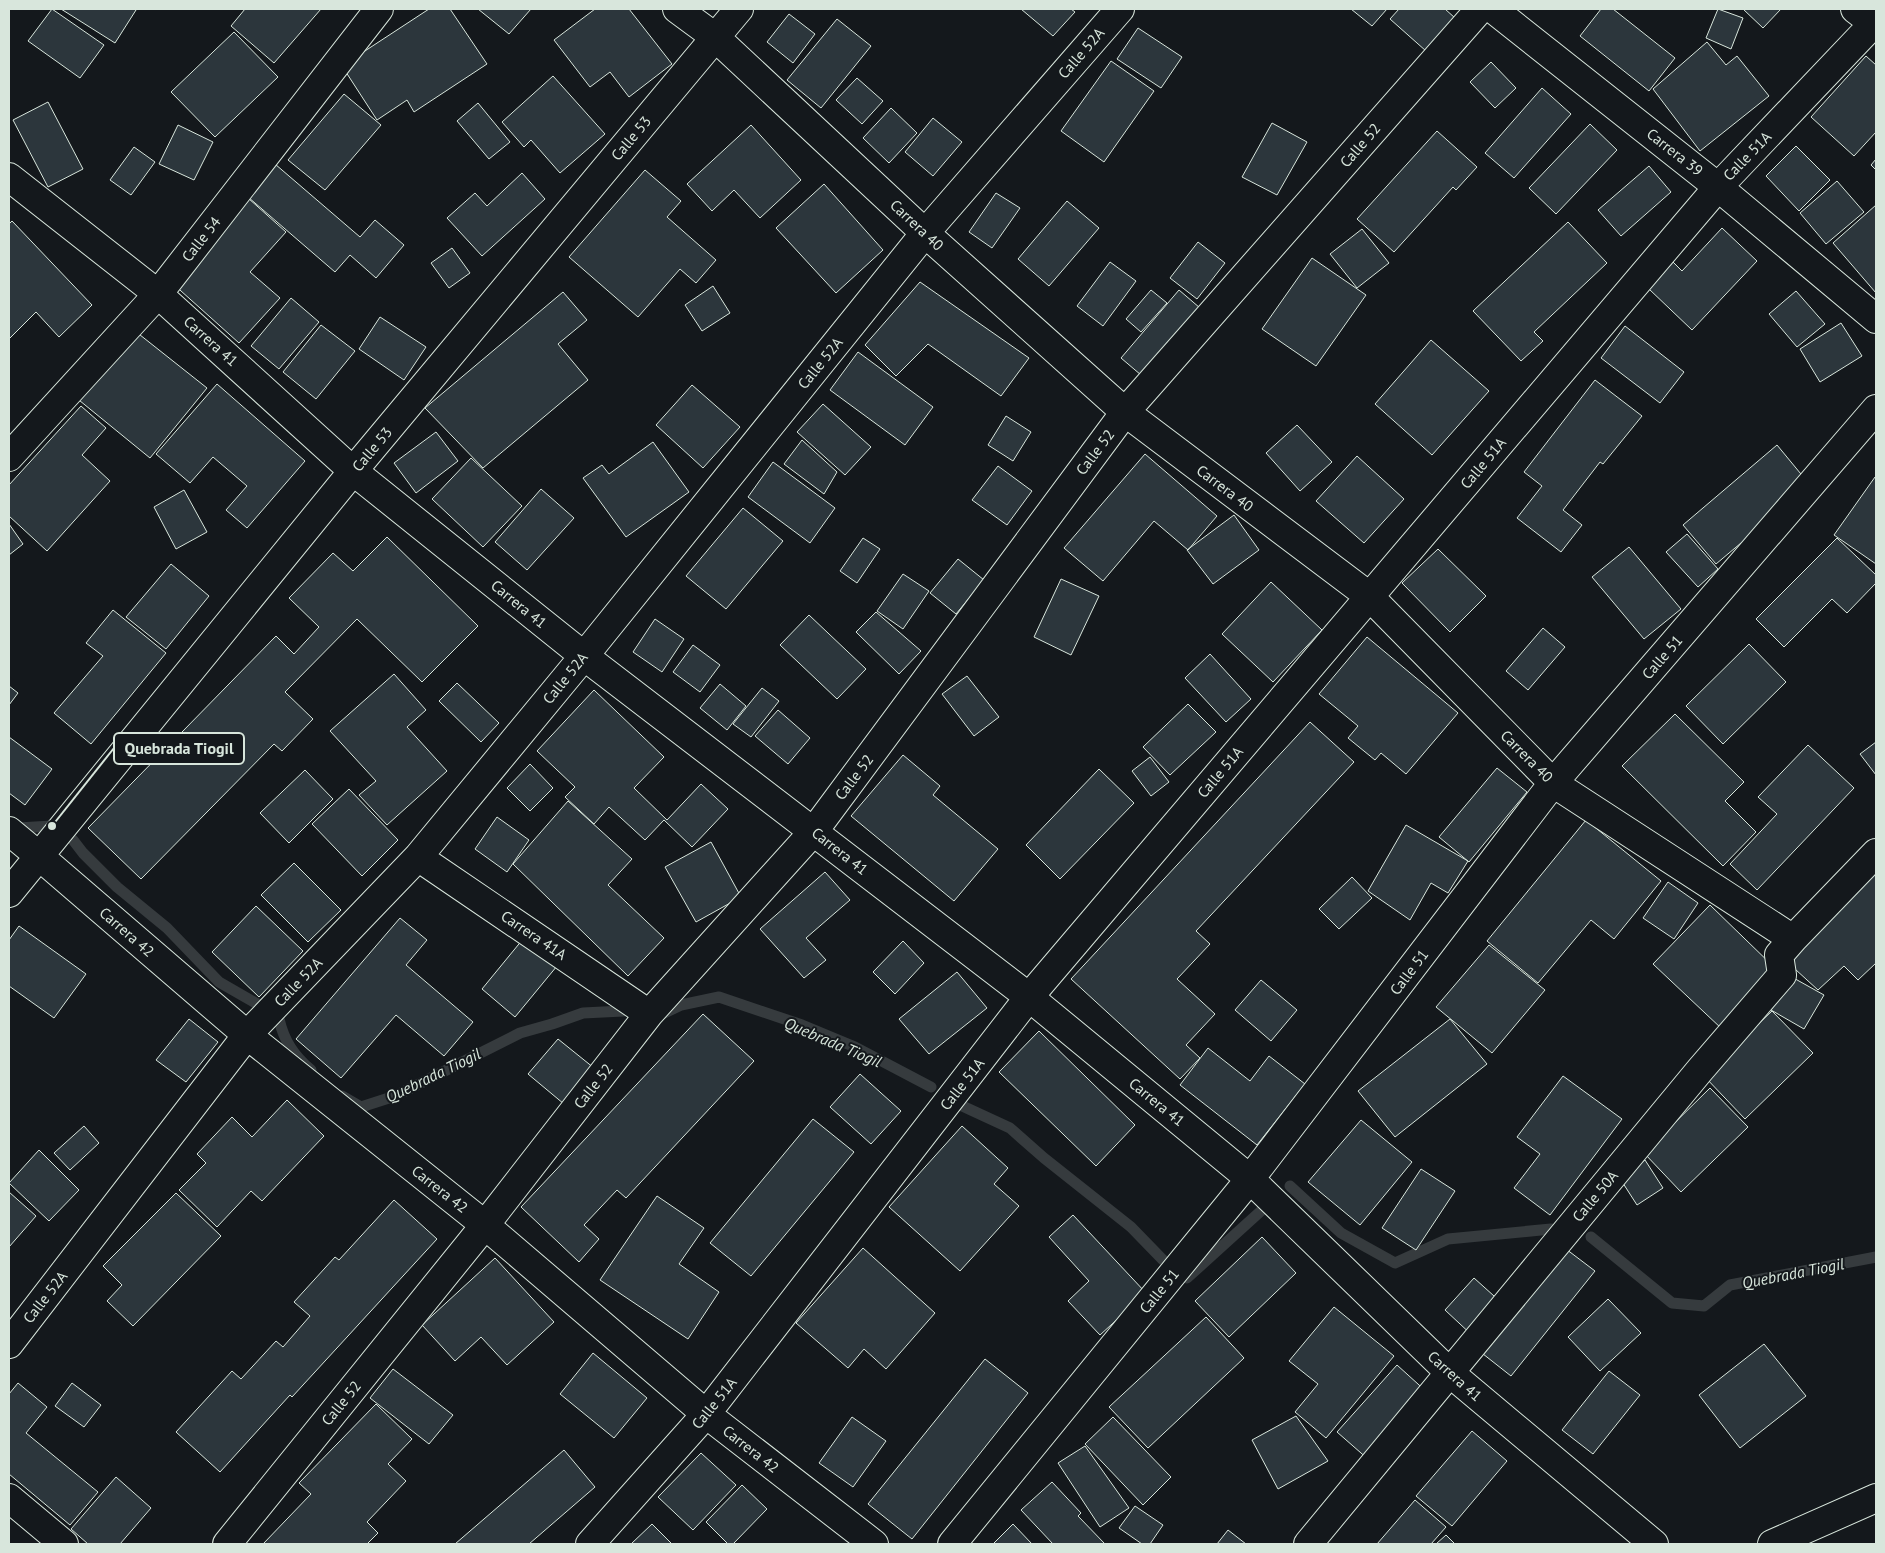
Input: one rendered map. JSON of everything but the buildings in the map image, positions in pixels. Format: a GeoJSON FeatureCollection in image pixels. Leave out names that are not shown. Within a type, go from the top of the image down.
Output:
{"type":"FeatureCollection","features":[{"type":"Feature","properties":{"kind":"street","name":"Calle 54"},"geometry":{"type":"LineString","coordinates":[[9,457],[158,294],[379,9]]}},
{"type":"Feature","properties":{"kind":"street","name":"Carrera 40"},"geometry":{"type":"LineString","coordinates":[[677,9],[715,37],[925,233],[1125,412],[1369,596],[1553,783],[1793,939]]}},
{"type":"Feature","properties":{"kind":"street","name":"Calle 53"},"geometry":{"type":"LineString","coordinates":[[9,893],[353,471],[739,9]]}},
{"type":"Feature","properties":{"kind":"street","name":"Calle 52A"},"geometry":{"type":"LineString","coordinates":[[9,1344],[247,1035],[418,857],[584,656],[925,233],[1120,9]]}},
{"type":"Feature","properties":{"kind":"street","name":"Calle 52"},"geometry":{"type":"LineString","coordinates":[[227,1544],[485,1225],[649,1014],[814,831],[1125,412],[1480,9]]}},
{"type":"Feature","properties":{"kind":"street","name":"Carrera 39"},"geometry":{"type":"LineString","coordinates":[[1493,9],[1718,187],[1876,318]]}},
{"type":"Feature","properties":{"kind":"street","name":"Calle 51A"},"geometry":{"type":"LineString","coordinates":[[590,1544],[706,1414],[1029,997],[1718,187],[1870,20]]}},
{"type":"Feature","properties":{"kind":"street","name":"Carrera 41"},"geometry":{"type":"LineString","coordinates":[[9,177],[158,294],[353,471],[584,656],[1029,997],[1250,1179],[1450,1373],[1654,1544]]}},
{"type":"Feature","properties":{"kind":"street","name":"Calle 51"},"geometry":{"type":"LineString","coordinates":[[952,1544],[1250,1179],[1553,783],[1876,409]]}},
{"type":"Feature","properties":{"kind":"street","name":"Carrera 42"},"geometry":{"type":"LineString","coordinates":[[9,831],[247,1035],[485,1225],[706,1414],[874,1544]]}},
{"type":"Feature","properties":{"kind":"street","name":"Calle 50A"},"geometry":{"type":"LineString","coordinates":[[1308,1544],[1700,1070],[1782,975],[1780,955],[1793,939],[1876,853]]}},
{"type":"Feature","properties":{"kind":"street","name":"Carrera 41A"},"geometry":{"type":"LineString","coordinates":[[418,857],[649,1014]]}},
{"type":"Feature","properties":{"kind":"street"},"geometry":{"type":"LineString","coordinates":[[9,1498],[64,1544]]}},
{"type":"Feature","properties":{"kind":"street"},"geometry":{"type":"LineString","coordinates":[[1772,1544],[1876,1498]]}},
{"type":"Feature","properties":{"kind":"waterway","name":"Quebrada Tiogil"},"geometry":{"type":"LineString","coordinates":[[18,828],[52,826]]}},
{"type":"Feature","properties":{"kind":"waterway","name":"Quebrada Tiogil"},"geometry":{"type":"LineString","coordinates":[[73,840],[83,853],[117,887],[167,928],[219,982],[259,1005]]}},
{"type":"Feature","properties":{"kind":"waterway","name":"Quebrada Tiogil"},"geometry":{"type":"LineString","coordinates":[[658,1016],[681,1005],[719,997],[802,1025],[855,1047],[931,1087]]}},
{"type":"Feature","properties":{"kind":"waterway","name":"Quebrada Tiogil"},"geometry":{"type":"LineString","coordinates":[[342,1096],[361,1107],[395,1096],[520,1033],[583,1013],[623,1011]]}},
{"type":"Feature","properties":{"kind":"waterway","name":"Quebrada Tiogil"},"geometry":{"type":"LineString","coordinates":[[279,1019],[290,1047],[311,1070]]}},
{"type":"Feature","properties":{"kind":"waterway","name":"Quebrada Tiogil"},"geometry":{"type":"LineString","coordinates":[[958,1104],[1010,1128],[1044,1158],[1131,1227],[1163,1260]]}},
{"type":"Feature","properties":{"kind":"waterway","name":"Quebrada Tiogil"},"geometry":{"type":"LineString","coordinates":[[1290,1186],[1341,1233],[1395,1263],[1448,1239],[1551,1229]]}},
{"type":"Feature","properties":{"kind":"waterway","name":"Quebrada Tiogil"},"geometry":{"type":"LineString","coordinates":[[1187,1278],[1262,1210]]}},
{"type":"Feature","properties":{"kind":"waterway","name":"Quebrada Tiogil"},"geometry":{"type":"LineString","coordinates":[[1591,1237],[1672,1303],[1704,1306],[1730,1285],[1876,1257]]}},
{"type":"Feature","properties":{"kind":"place","name":"Quebrada Tiogil"},"geometry":{"type":"Point","coordinates":[52,826]}}]}
